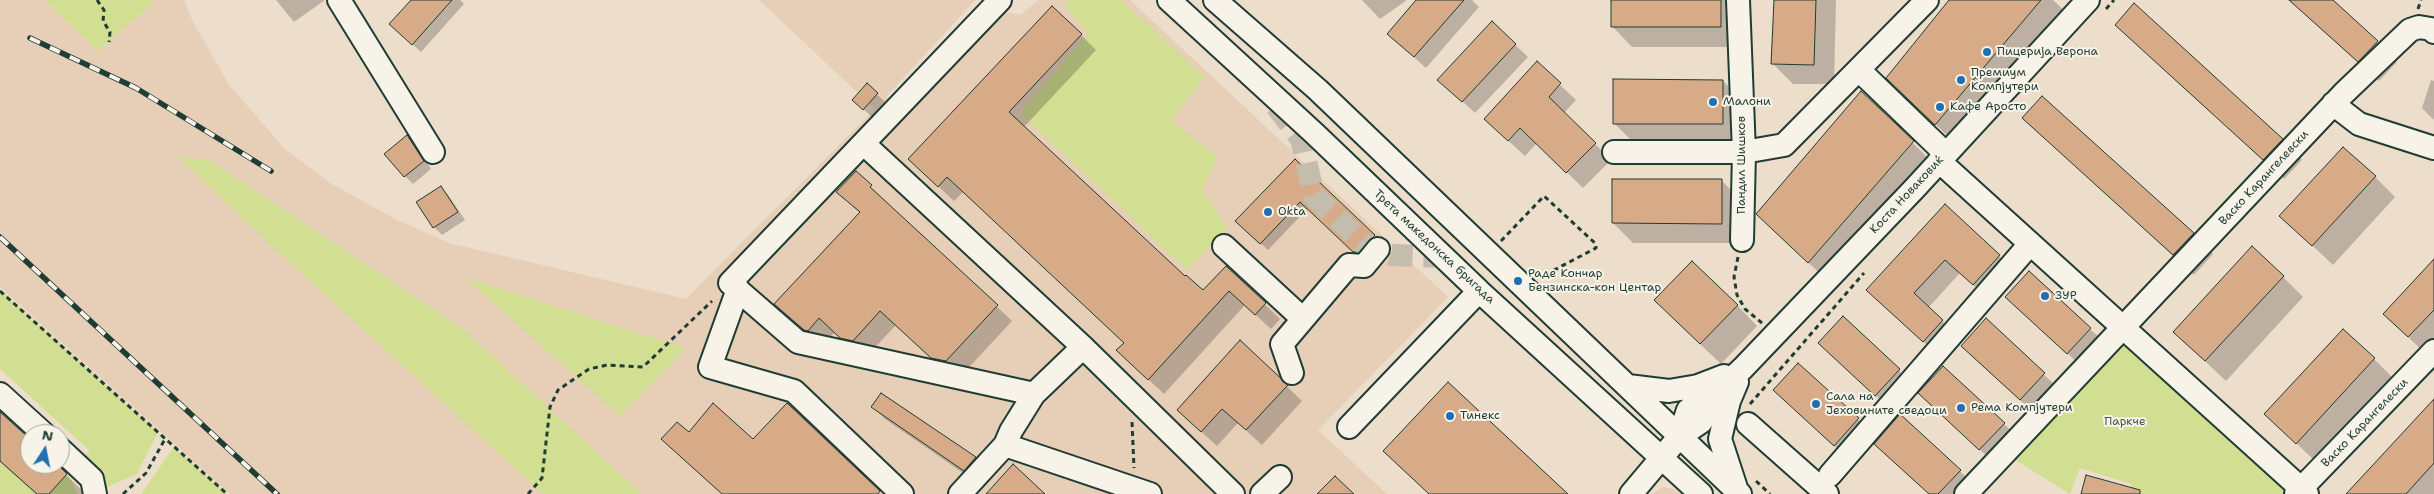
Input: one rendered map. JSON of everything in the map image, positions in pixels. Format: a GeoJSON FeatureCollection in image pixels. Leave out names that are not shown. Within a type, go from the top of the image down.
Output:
{"type":"FeatureCollection","features":[{"type":"Feature","properties":{"kind":"street"},"geometry":{"type":"LineString","coordinates":[[339,0],[433,152]]}},
{"type":"Feature","properties":{"kind":"street"},"geometry":{"type":"LineString","coordinates":[[902,494],[794,391],[710,368],[734,286],[864,144],[1000,0]]}},
{"type":"Feature","properties":{"kind":"street","name":"Трета македонска бригада"},"geometry":{"type":"LineString","coordinates":[[1169,0],[1315,134],[1479,291],[1701,494]]}},
{"type":"Feature","properties":{"kind":"street"},"geometry":{"type":"LineString","coordinates":[[1215,0],[1238,10],[1318,90],[1738,492]]}},
{"type":"Feature","properties":{"kind":"street","name":"Пандил Шишков"},"geometry":{"type":"LineString","coordinates":[[1738,0],[1744,152],[1742,240]]}},
{"type":"Feature","properties":{"kind":"street"},"geometry":{"type":"LineString","coordinates":[[1614,152],[1744,152],[1784,145],[1927,0]]}},
{"type":"Feature","properties":{"kind":"street","name":"Коста Новаковиќ"},"geometry":{"type":"LineString","coordinates":[[1631,494],[1679,437],[1701,422],[1723,387],[1775,335],[1942,158],[2088,0]]}},
{"type":"Feature","properties":{"kind":"street","name":"Васко Карангелевски"},"geometry":{"type":"LineString","coordinates":[[1966,494],[2333,104],[2410,30],[2419,28],[2431,29],[2434,32]]}},
{"type":"Feature","properties":{"kind":"street"},"geometry":{"type":"LineString","coordinates":[[1859,70],[1942,158],[2030,244],[2301,492]]}},
{"type":"Feature","properties":{"kind":"street"},"geometry":{"type":"LineString","coordinates":[[2333,104],[2358,124],[2434,148]]}},
{"type":"Feature","properties":{"kind":"street"},"geometry":{"type":"LineString","coordinates":[[864,144],[1083,346],[1233,494]]}},
{"type":"Feature","properties":{"kind":"street"},"geometry":{"type":"LineString","coordinates":[[1748,424],[1829,485],[2030,244]]}},
{"type":"Feature","properties":{"kind":"street"},"geometry":{"type":"LineString","coordinates":[[1224,246],[1303,319]]}},
{"type":"Feature","properties":{"kind":"street"},"geometry":{"type":"LineString","coordinates":[[1292,373],[1282,344],[1349,265],[1364,266],[1378,250]]}},
{"type":"Feature","properties":{"kind":"street"},"geometry":{"type":"LineString","coordinates":[[734,286],[798,342],[1034,394]]}},
{"type":"Feature","properties":{"kind":"street"},"geometry":{"type":"LineString","coordinates":[[1349,427],[1479,291]]}},
{"type":"Feature","properties":{"kind":"street"},"geometry":{"type":"LineString","coordinates":[[960,494],[1005,445],[1011,431],[1034,394],[1083,346]]}},
{"type":"Feature","properties":{"kind":"street","name":"Васко Карангелески"},"geometry":{"type":"LineString","coordinates":[[2301,492],[2434,352]]}},
{"type":"Feature","properties":{"kind":"street"},"geometry":{"type":"LineString","coordinates":[[1628,386],[1669,391],[1698,386],[1743,368]]}},
{"type":"Feature","properties":{"kind":"street"},"geometry":{"type":"LineString","coordinates":[[1738,492],[1720,439],[1729,401],[1743,368]]}},
{"type":"Feature","properties":{"kind":"street"},"geometry":{"type":"LineString","coordinates":[[0,394],[33,424]]}},
{"type":"Feature","properties":{"kind":"street"},"geometry":{"type":"LineString","coordinates":[[1005,445],[1143,491]]}},
{"type":"Feature","properties":{"kind":"street"},"geometry":{"type":"LineString","coordinates":[[70,458],[92,479],[95,494]]}},
{"type":"Feature","properties":{"kind":"street"},"geometry":{"type":"LineString","coordinates":[[1262,494],[1280,477]]}},
{"type":"Feature","properties":{"kind":"path"},"geometry":{"type":"LineString","coordinates":[[97,0],[104,10],[103,21],[110,32],[109,42]]}},
{"type":"Feature","properties":{"kind":"path"},"geometry":{"type":"LineString","coordinates":[[1498,244],[1544,196],[1596,244],[1596,248],[1536,280]]}},
{"type":"Feature","properties":{"kind":"path"},"geometry":{"type":"LineString","coordinates":[[1742,240],[1734,277],[1737,295],[1745,309],[1775,335]]}},
{"type":"Feature","properties":{"kind":"path"},"geometry":{"type":"LineString","coordinates":[[528,494],[542,478],[550,406],[558,390],[589,369],[607,365],[643,366],[734,286]]}},
{"type":"Feature","properties":{"kind":"path"},"geometry":{"type":"LineString","coordinates":[[0,290],[228,494]]}},
{"type":"Feature","properties":{"kind":"path"},"geometry":{"type":"LineString","coordinates":[[1130,392],[1143,491]]}},
{"type":"Feature","properties":{"kind":"path"},"geometry":{"type":"LineString","coordinates":[[123,494],[146,474],[165,439]]}},
{"type":"Feature","properties":{"kind":"shaded area"},"geometry":{"type":"Polygon","coordinates":[[[0,0],[44,0],[98,51],[153,3],[152,0],[184,0],[192,20],[229,85],[285,149],[330,183],[395,219],[449,243],[686,299],[875,109],[759,0],[975,0],[886,97],[902,112],[1000,11],[1020,15],[1039,0],[1130,0],[1448,297],[1318,430],[1387,494],[230,494],[0,287],[0,0]]]}},
{"type":"Feature","properties":{"kind":"shaded area"},"geometry":{"type":"Polygon","coordinates":[[[1663,487],[1674,489],[1682,494],[1652,494],[1663,487]]]}},
{"type":"Feature","properties":{"kind":"green space"},"geometry":{"type":"Polygon","coordinates":[[[44,0],[152,0],[153,3],[98,51],[44,0]]]}},
{"type":"Feature","properties":{"kind":"green space"},"geometry":{"type":"Polygon","coordinates":[[[1070,0],[1121,0],[1205,77],[1171,121],[1218,157],[1202,190],[1227,227],[1187,270],[1020,113],[1088,34],[1064,4],[1070,0]]]}},
{"type":"Feature","properties":{"kind":"green space"},"geometry":{"type":"Polygon","coordinates":[[[177,156],[209,160],[462,328],[642,494],[543,494],[273,247],[177,156]]]}},
{"type":"Feature","properties":{"kind":"green space"},"geometry":{"type":"Polygon","coordinates":[[[464,277],[686,348],[620,416],[464,277]]]}},
{"type":"Feature","properties":{"kind":"green space"},"geometry":{"type":"Polygon","coordinates":[[[0,289],[158,432],[137,474],[96,492],[75,463],[90,451],[70,433],[70,424],[60,424],[0,369],[0,289]]]}},
{"type":"Feature","properties":{"kind":"green space","name":"Паркче"},"geometry":{"type":"Polygon","coordinates":[[[2121,343],[2287,492],[2286,494],[2129,494],[2132,484],[2080,468],[2070,494],[2014,459],[2121,343]]]}},
{"type":"Feature","properties":{"kind":"green space"},"geometry":{"type":"Polygon","coordinates":[[[174,447],[182,454],[227,494],[141,494],[174,447]]]}},
{"type":"Feature","properties":{"kind":"green space"},"geometry":{"type":"Polygon","coordinates":[[[0,461],[37,494],[0,494],[0,461]]]}},
{"type":"Feature","properties":{"kind":"green space"},"geometry":{"type":"Polygon","coordinates":[[[68,474],[78,494],[49,494],[68,474]]]}},
{"type":"Feature","properties":{"kind":"building"},"geometry":{"type":"Polygon","coordinates":[[[411,0],[452,0],[412,45],[389,24],[411,0]]]}},
{"type":"Feature","properties":{"kind":"building"},"geometry":{"type":"Polygon","coordinates":[[[1416,0],[1464,0],[1414,57],[1387,34],[1416,0]]]}},
{"type":"Feature","properties":{"kind":"building"},"geometry":{"type":"Polygon","coordinates":[[[1611,0],[1721,0],[1721,27],[1611,27],[1611,0]]]}},
{"type":"Feature","properties":{"kind":"building"},"geometry":{"type":"Polygon","coordinates":[[[1774,0],[1816,0],[1814,65],[1771,64],[1774,0]]]}},
{"type":"Feature","properties":{"kind":"building"},"geometry":{"type":"Polygon","coordinates":[[[1949,0],[2041,0],[1935,125],[1886,78],[1949,0]]]}},
{"type":"Feature","properties":{"kind":"building"},"geometry":{"type":"Polygon","coordinates":[[[2289,0],[2333,0],[2378,41],[2358,62],[2289,0]]]}},
{"type":"Feature","properties":{"kind":"building"},"geometry":{"type":"Polygon","coordinates":[[[2134,3],[2283,139],[2263,160],[2115,25],[2134,3]]]}},
{"type":"Feature","properties":{"kind":"building"},"geometry":{"type":"Polygon","coordinates":[[[1052,6],[1082,34],[1009,112],[1185,276],[1203,290],[1226,266],[1266,303],[1255,315],[1229,291],[1148,380],[1116,350],[1124,343],[947,177],[938,187],[908,159],[1052,6]]]}},
{"type":"Feature","properties":{"kind":"building"},"geometry":{"type":"Polygon","coordinates":[[[1492,21],[1516,44],[1462,102],[1437,80],[1492,21]]]}},
{"type":"Feature","properties":{"kind":"building"},"geometry":{"type":"Polygon","coordinates":[[[1537,61],[1561,83],[1549,97],[1596,143],[1566,173],[1520,128],[1508,141],[1484,119],[1537,61]]]}},
{"type":"Feature","properties":{"kind":"building"},"geometry":{"type":"Polygon","coordinates":[[[1613,79],[1723,80],[1723,124],[1613,124],[1613,79]]]}},
{"type":"Feature","properties":{"kind":"building"},"geometry":{"type":"Polygon","coordinates":[[[867,83],[878,93],[863,110],[852,100],[867,83]]]}},
{"type":"Feature","properties":{"kind":"building"},"geometry":{"type":"Polygon","coordinates":[[[1861,91],[1914,141],[1808,263],[1756,214],[1861,91]]]}},
{"type":"Feature","properties":{"kind":"building"},"geometry":{"type":"Polygon","coordinates":[[[2042,96],[2194,233],[2173,255],[2022,118],[2042,96]]]}},
{"type":"Feature","properties":{"kind":"building"},"geometry":{"type":"Polygon","coordinates":[[[407,135],[424,161],[404,177],[384,154],[407,135]]]}},
{"type":"Feature","properties":{"kind":"building"},"geometry":{"type":"Polygon","coordinates":[[[2343,147],[2376,176],[2312,246],[2279,216],[2343,147]]]}},
{"type":"Feature","properties":{"kind":"building"},"geometry":{"type":"Polygon","coordinates":[[[1295,159],[1375,235],[1358,252],[1353,252],[1300,202],[1260,244],[1235,221],[1295,159]]]}},
{"type":"Feature","properties":{"kind":"building"},"geometry":{"type":"Polygon","coordinates":[[[856,171],[872,185],[870,187],[998,305],[946,361],[931,358],[880,311],[853,341],[840,338],[819,318],[808,331],[804,330],[774,304],[860,212],[836,192],[856,171]]]}},
{"type":"Feature","properties":{"kind":"building"},"geometry":{"type":"Polygon","coordinates":[[[1612,179],[1722,179],[1722,224],[1612,223],[1612,179]]]}},
{"type":"Feature","properties":{"kind":"building"},"geometry":{"type":"Polygon","coordinates":[[[441,186],[458,212],[433,228],[416,202],[441,186]]]}},
{"type":"Feature","properties":{"kind":"building"},"geometry":{"type":"Polygon","coordinates":[[[1945,204],[2000,255],[1973,285],[1945,260],[1914,293],[1943,320],[1923,342],[1866,290],[1945,204]]]}},
{"type":"Feature","properties":{"kind":"building"},"geometry":{"type":"Polygon","coordinates":[[[2252,246],[2284,276],[2205,361],[2173,332],[2252,246]]]}},
{"type":"Feature","properties":{"kind":"building"},"geometry":{"type":"Polygon","coordinates":[[[2434,259],[2434,310],[2408,337],[2383,314],[2434,259]]]}},
{"type":"Feature","properties":{"kind":"building"},"geometry":{"type":"Polygon","coordinates":[[[1692,261],[1738,305],[1700,344],[1654,300],[1692,261]]]}},
{"type":"Feature","properties":{"kind":"building"},"geometry":{"type":"Polygon","coordinates":[[[2029,271],[2091,328],[2067,354],[2005,297],[2029,271]]]}},
{"type":"Feature","properties":{"kind":"building"},"geometry":{"type":"Polygon","coordinates":[[[1843,316],[1900,369],[1875,396],[1818,343],[1843,316]]]}},
{"type":"Feature","properties":{"kind":"building"},"geometry":{"type":"Polygon","coordinates":[[[1986,318],[2045,373],[2020,400],[1961,346],[1986,318]]]}},
{"type":"Feature","properties":{"kind":"building"},"geometry":{"type":"Polygon","coordinates":[[[2343,329],[2375,358],[2296,444],[2264,414],[2343,329]]]}},
{"type":"Feature","properties":{"kind":"building"},"geometry":{"type":"Polygon","coordinates":[[[1240,340],[1288,385],[1246,430],[1222,409],[1201,432],[1177,410],[1240,340]]]}},
{"type":"Feature","properties":{"kind":"building","name":"Сала на Јеховините сведоци"},"geometry":{"type":"Polygon","coordinates":[[[1798,363],[1859,418],[1834,446],[1773,390],[1798,363]]]}},
{"type":"Feature","properties":{"kind":"building","name":"Рема Компјутери"},"geometry":{"type":"Polygon","coordinates":[[[1943,366],[2005,423],[1979,450],[1918,393],[1943,366]]]}},
{"type":"Feature","properties":{"kind":"building","name":"Тинекс"},"geometry":{"type":"Polygon","coordinates":[[[1448,382],[1568,494],[1429,494],[1383,451],[1448,382]]]}},
{"type":"Feature","properties":{"kind":"building"},"geometry":{"type":"Polygon","coordinates":[[[881,393],[976,457],[964,471],[871,407],[881,393]]]}},
{"type":"Feature","properties":{"kind":"building"},"geometry":{"type":"Polygon","coordinates":[[[2434,399],[2434,463],[2406,494],[2346,494],[2434,399]]]}},
{"type":"Feature","properties":{"kind":"building"},"geometry":{"type":"Polygon","coordinates":[[[713,403],[753,439],[787,403],[880,491],[878,494],[722,494],[661,439],[677,422],[689,432],[713,403]]]}},
{"type":"Feature","properties":{"kind":"building"},"geometry":{"type":"Polygon","coordinates":[[[0,412],[20,430],[20,474],[67,474],[49,494],[37,494],[0,461],[0,412]]]}},
{"type":"Feature","properties":{"kind":"building"},"geometry":{"type":"Polygon","coordinates":[[[1900,414],[1961,470],[1938,494],[1929,494],[1874,444],[1900,414]]]}},
{"type":"Feature","properties":{"kind":"building"},"geometry":{"type":"Polygon","coordinates":[[[1013,464],[1045,494],[986,494],[1013,464]]]}},
{"type":"Feature","properties":{"kind":"building"},"geometry":{"type":"Polygon","coordinates":[[[2086,475],[2140,490],[2140,494],[2081,494],[2086,475]]]}},
{"type":"Feature","properties":{"kind":"building"},"geometry":{"type":"Polygon","coordinates":[[[1335,476],[1354,494],[1317,494],[1335,476]]]}},
{"type":"Feature","properties":{"kind":"tunnel"},"geometry":{"type":"LineString","coordinates":[[1276,106],[1301,139],[1314,196],[1365,245],[1392,255],[1444,257]]}},
{"type":"Feature","properties":{"kind":"railway"},"geometry":{"type":"LineString","coordinates":[[30,38],[136,88],[271,171]]}},
{"type":"Feature","properties":{"kind":"railway"},"geometry":{"type":"LineString","coordinates":[[0,237],[277,494]]}},
{"type":"Feature","properties":{"kind":"place","name":"Пицерија Верона"},"geometry":{"type":"Point","coordinates":[1987,52]}},
{"type":"Feature","properties":{"kind":"place","name":"Премиум Компјутери"},"geometry":{"type":"Point","coordinates":[1961,80]}},
{"type":"Feature","properties":{"kind":"place","name":"Малони"},"geometry":{"type":"Point","coordinates":[1713,102]}},
{"type":"Feature","properties":{"kind":"place","name":"Кафе Аросто"},"geometry":{"type":"Point","coordinates":[1940,107]}},
{"type":"Feature","properties":{"kind":"place","name":"Okta"},"geometry":{"type":"Point","coordinates":[1268,212]}},
{"type":"Feature","properties":{"kind":"place","name":"Раде Кончар Бензинска-кон Центар"},"geometry":{"type":"Point","coordinates":[1518,281]}},
{"type":"Feature","properties":{"kind":"place","name":"ЗУР"},"geometry":{"type":"Point","coordinates":[2045,296]}},
{"type":"Feature","properties":{"kind":"place","name":"Сала на Јеховините сведоци"},"geometry":{"type":"Point","coordinates":[1816,404]}},
{"type":"Feature","properties":{"kind":"place","name":"Рема Компјутери"},"geometry":{"type":"Point","coordinates":[1961,408]}},
{"type":"Feature","properties":{"kind":"place","name":"Тинекс"},"geometry":{"type":"Point","coordinates":[1450,416]}}]}
